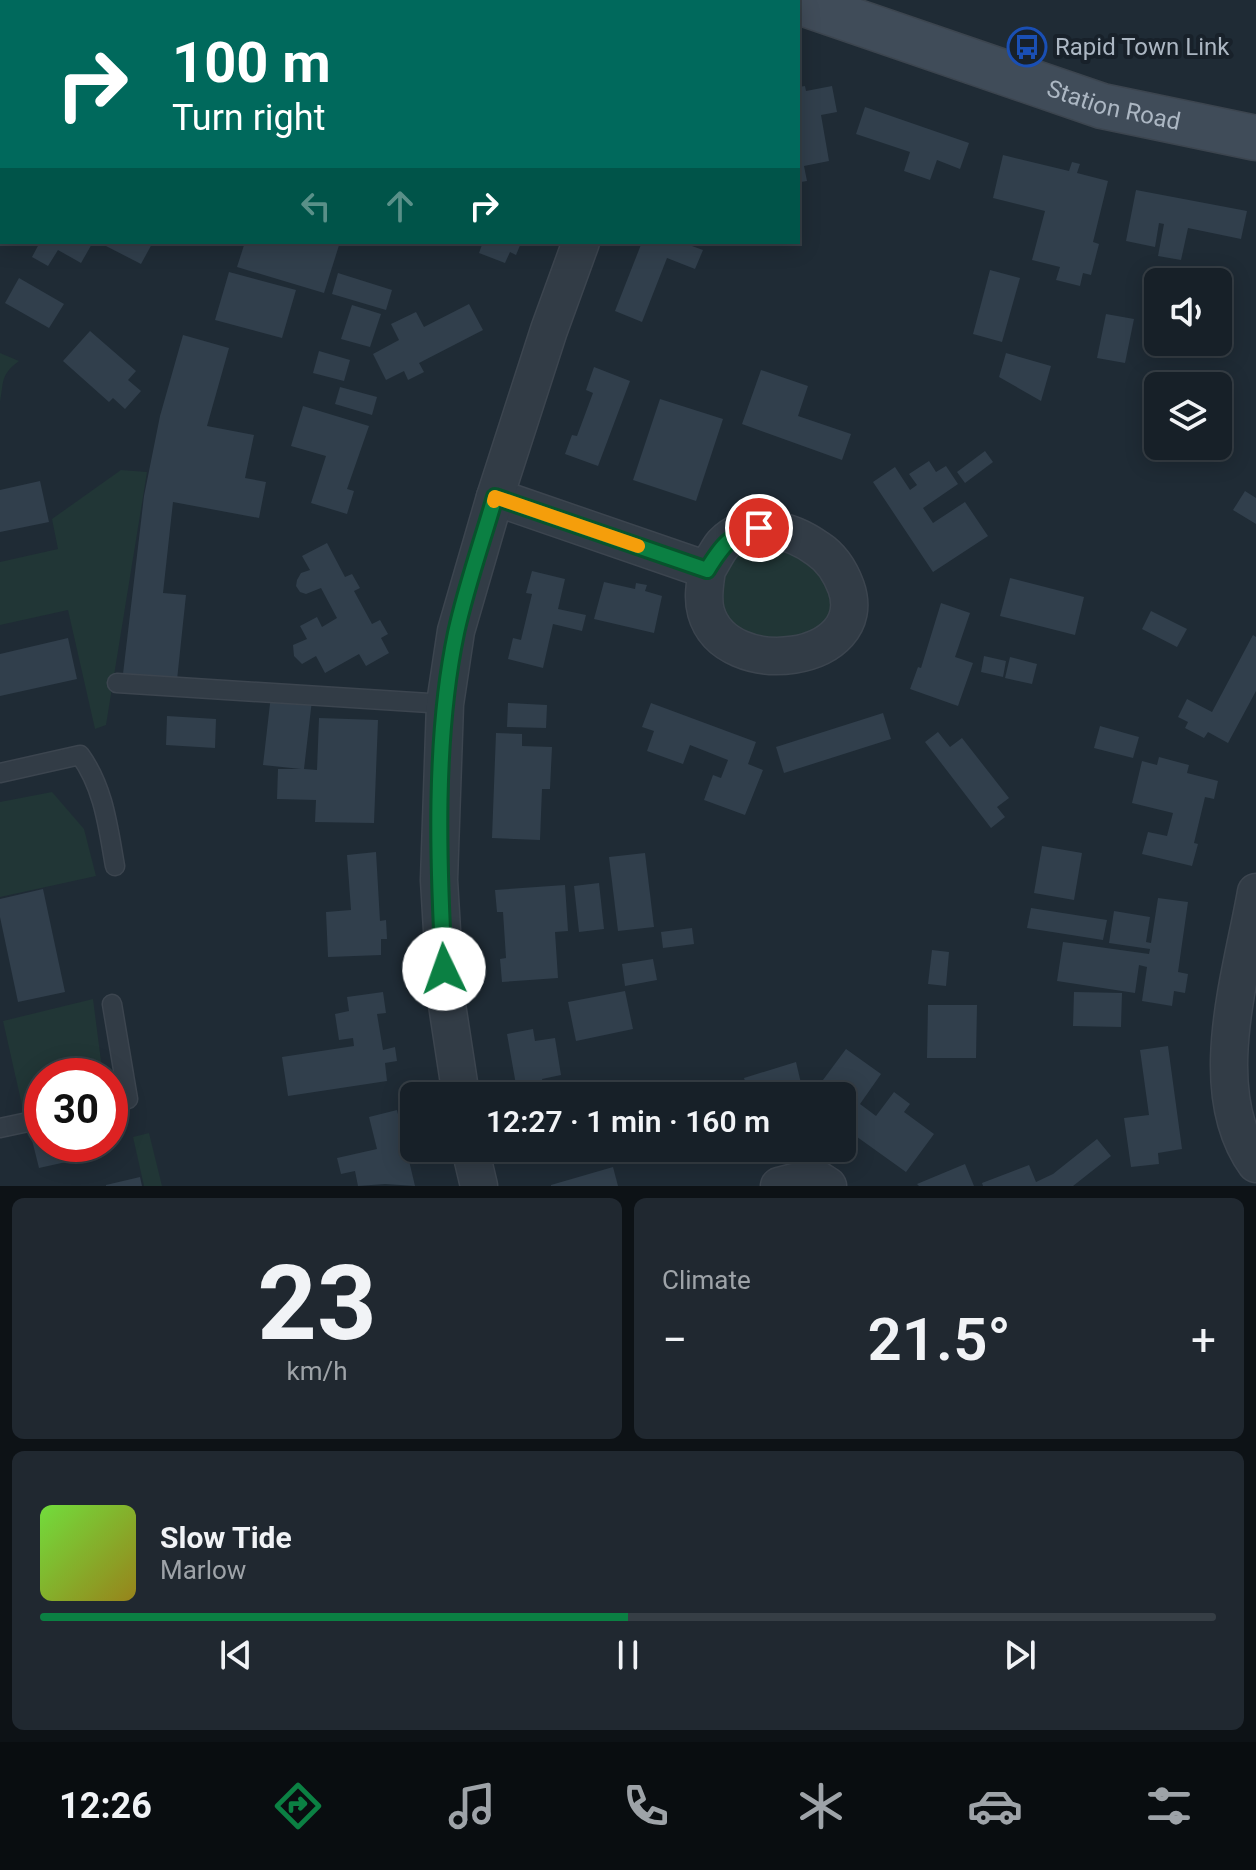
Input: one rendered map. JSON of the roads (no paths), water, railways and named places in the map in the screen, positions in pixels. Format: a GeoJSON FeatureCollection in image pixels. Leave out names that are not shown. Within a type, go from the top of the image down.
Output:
{"type":"FeatureCollection","features":[{"type":"Feature","properties":{"kind":"main road","name":"Station Road"},"geometry":{"type":"LineString","coordinates":[[800,2],[1102,106],[1256,138]]}},
{"type":"Feature","properties":{"kind":"street"},"geometry":{"type":"LineString","coordinates":[[459,1082],[446,998],[439,880],[445,704],[456,631],[495,497],[580,244]]}},
{"type":"Feature","properties":{"kind":"street"},"geometry":{"type":"LineString","coordinates":[[495,497],[707,570]]}},
{"type":"Feature","properties":{"kind":"street"},"geometry":{"type":"LineString","coordinates":[[1256,892],[1228,1037],[1230,1091],[1244,1148],[1256,1164]]}},
{"type":"Feature","properties":{"kind":"street"},"geometry":{"type":"LineString","coordinates":[[473,1162],[479,1186]]}},
{"type":"Feature","properties":{"kind":"street"},"geometry":{"type":"LineString","coordinates":[[779,1186],[814,1177],[828,1186]]}},
{"type":"Feature","properties":{"kind":"lane"},"geometry":{"type":"LineString","coordinates":[[117,683],[445,704]]}},
{"type":"Feature","properties":{"kind":"lane"},"geometry":{"type":"LineString","coordinates":[[0,773],[80,755],[93,774],[102,800],[115,866]]}},
{"type":"Feature","properties":{"kind":"lane"},"geometry":{"type":"LineString","coordinates":[[112,1004],[121,1058]]}},
{"type":"Feature","properties":{"kind":"lane"},"geometry":{"type":"LineString","coordinates":[[0,1128],[24,1123]]}},
{"type":"Feature","properties":{"kind":"place","name":"Rapid Town Link"},"geometry":{"type":"Point","coordinates":[1027,47]}}]}
